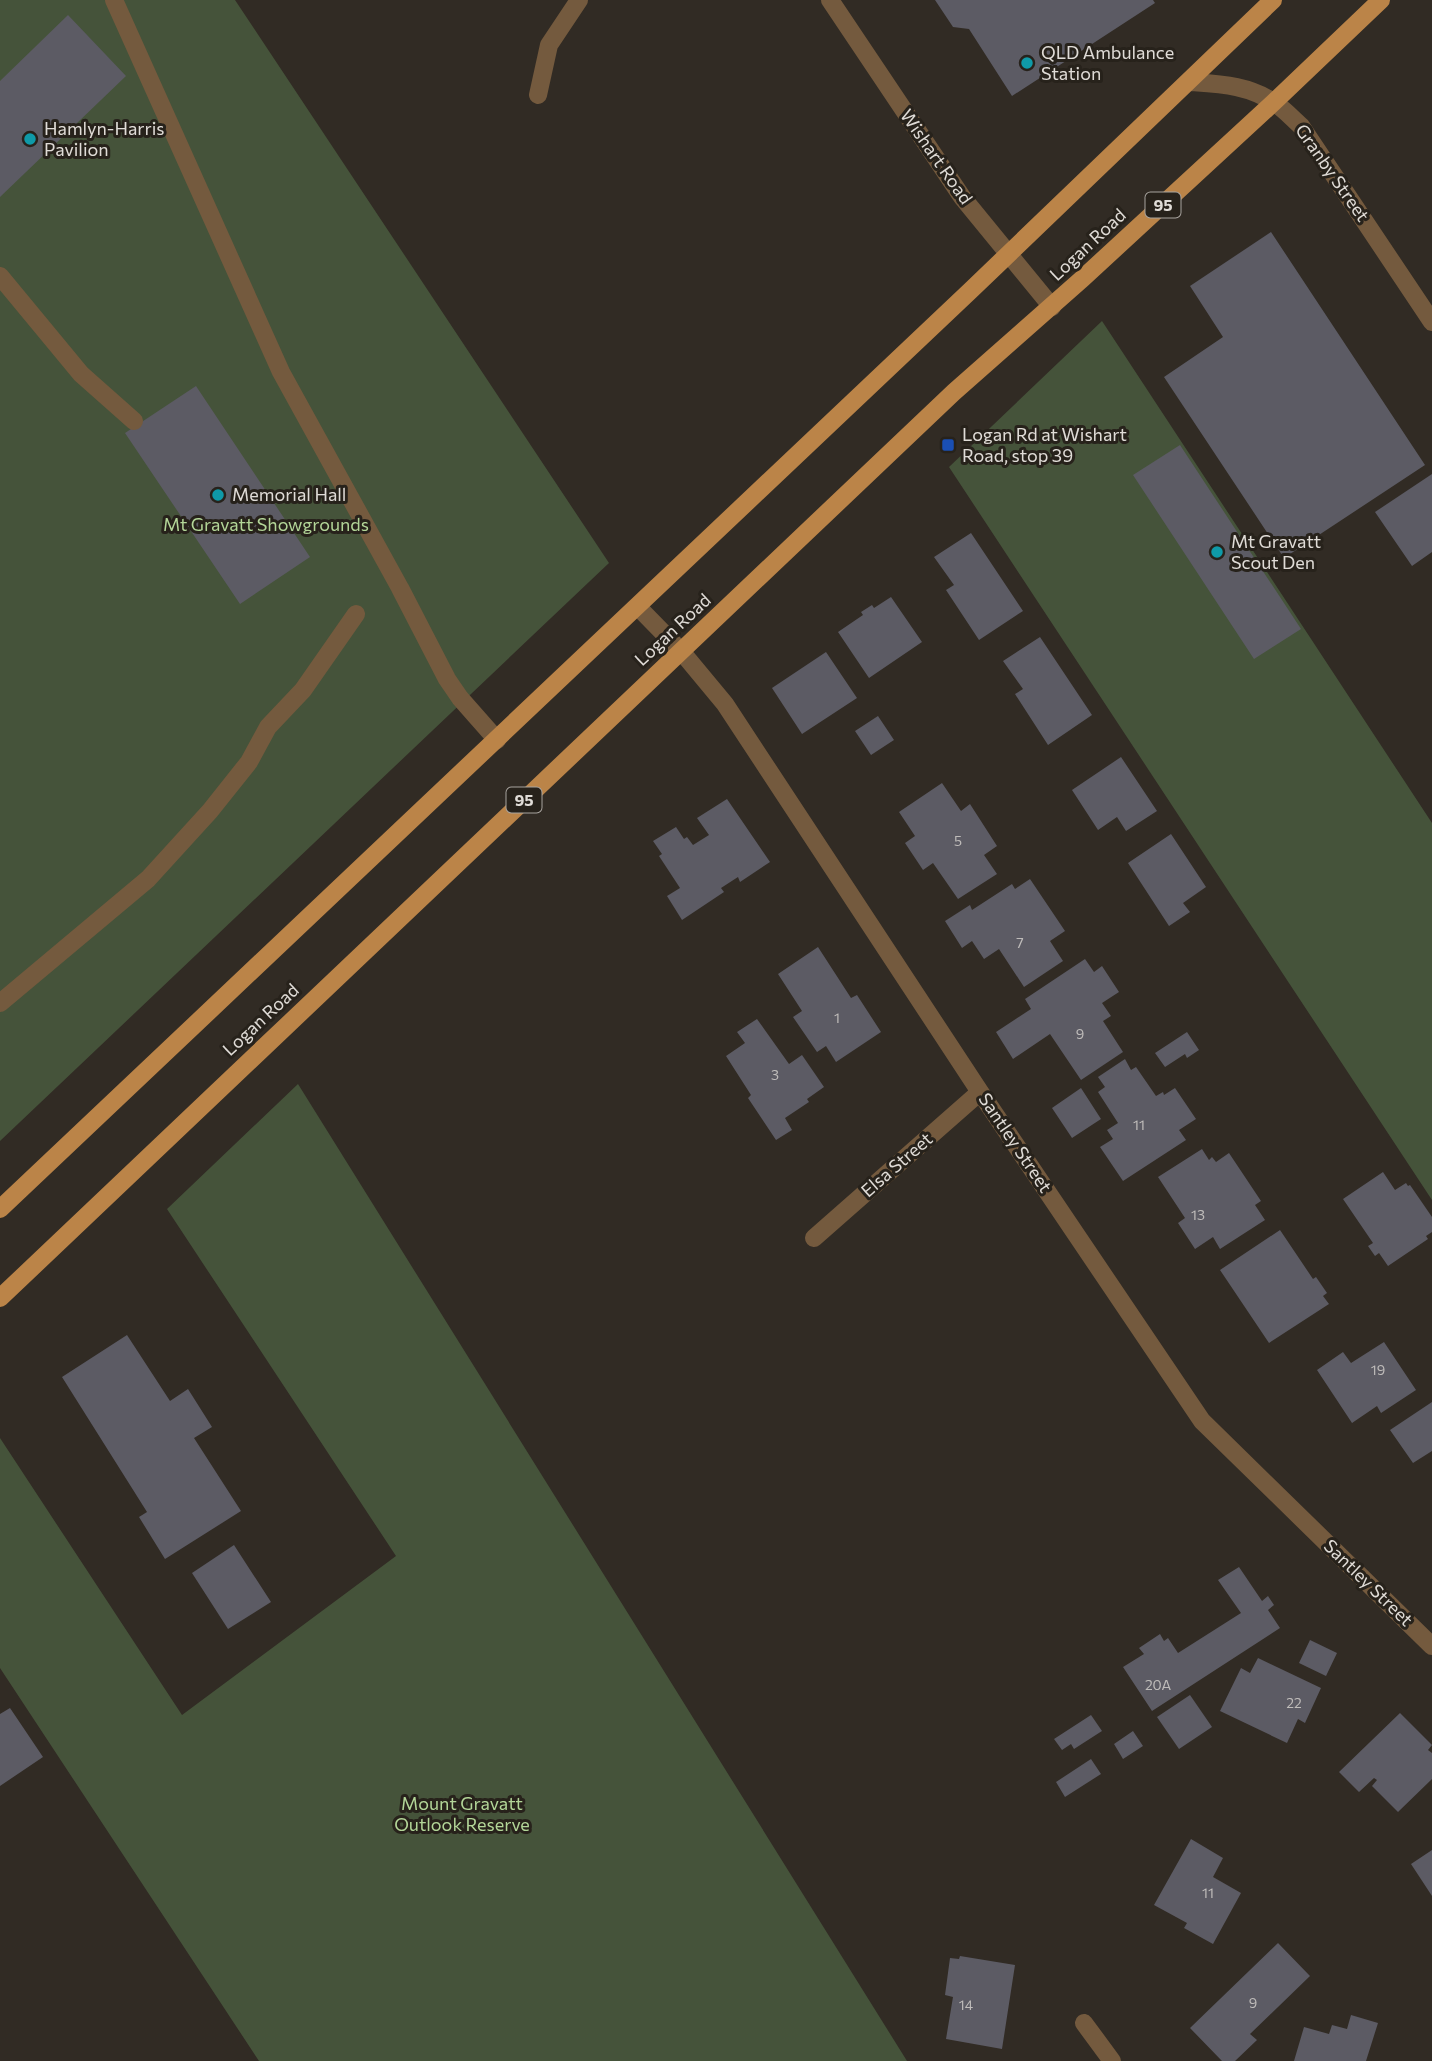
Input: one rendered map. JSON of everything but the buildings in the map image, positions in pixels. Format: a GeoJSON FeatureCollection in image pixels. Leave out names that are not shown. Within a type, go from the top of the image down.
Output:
{"type":"FeatureCollection","features":[{"type":"Feature","properties":{"kind":"main road"},"geometry":{"type":"LineString","coordinates":[[0,1209],[1009,255],[1273,0]]}},
{"type":"Feature","properties":{"kind":"main road","name":"Logan Road"},"geometry":{"type":"LineString","coordinates":[[0,1298],[954,392],[1052,307],[1381,0]]}},
{"type":"Feature","properties":{"kind":"street"},"geometry":{"type":"LineString","coordinates":[[114,0],[281,372],[447,679],[496,740]]}},
{"type":"Feature","properties":{"kind":"street"},"geometry":{"type":"LineString","coordinates":[[538,95],[549,45],[579,0]]}},
{"type":"Feature","properties":{"kind":"street","name":"Wishart Road"},"geometry":{"type":"LineString","coordinates":[[830,0],[962,197],[1052,307]]}},
{"type":"Feature","properties":{"kind":"street","name":"Granby Street"},"geometry":{"type":"LineString","coordinates":[[1190,82],[1232,85],[1252,91],[1274,102],[1310,136],[1432,322]]}},
{"type":"Feature","properties":{"kind":"street"},"geometry":{"type":"LineString","coordinates":[[0,276],[81,374],[134,421]]}},
{"type":"Feature","properties":{"kind":"street","name":"Santley Street"},"geometry":{"type":"LineString","coordinates":[[638,607],[681,651],[725,704],[980,1092],[1202,1421],[1432,1646]]}},
{"type":"Feature","properties":{"kind":"street"},"geometry":{"type":"LineString","coordinates":[[0,1003],[157,869],[241,772],[268,727],[303,690],[356,614]]}},
{"type":"Feature","properties":{"kind":"street","name":"Elsa Street"},"geometry":{"type":"LineString","coordinates":[[814,1238],[980,1092]]}},
{"type":"Feature","properties":{"kind":"street"},"geometry":{"type":"LineString","coordinates":[[1084,2023],[1112,2061]]}},
{"type":"Feature","properties":{"kind":"green space","name":"Mt Gravatt Showgrounds"},"geometry":{"type":"Polygon","coordinates":[[[0,0],[235,0],[609,563],[0,1141],[0,0]]]}},
{"type":"Feature","properties":{"kind":"green space"},"geometry":{"type":"Polygon","coordinates":[[[1102,321],[1432,823],[1432,1200],[949,467],[1102,321]]]}},
{"type":"Feature","properties":{"kind":"green space","name":"Mount Gravatt Outlook Reserve"},"geometry":{"type":"Polygon","coordinates":[[[298,1084],[907,2061],[259,2061],[0,1668],[0,1438],[182,1715],[396,1556],[167,1209],[298,1084]]]}},
{"type":"Feature","properties":{"kind":"place","name":"QLD Ambulance Station"},"geometry":{"type":"Point","coordinates":[1027,63]}},
{"type":"Feature","properties":{"kind":"place","name":"Hamlyn-Harris Pavilion"},"geometry":{"type":"Point","coordinates":[30,139]}},
{"type":"Feature","properties":{"kind":"place","name":"Logan Rd at Wishart Road, stop 39"},"geometry":{"type":"Point","coordinates":[948,445]}},
{"type":"Feature","properties":{"kind":"place","name":"Memorial Hall"},"geometry":{"type":"Point","coordinates":[218,495]}},
{"type":"Feature","properties":{"kind":"place","name":"Mt Gravatt Scout Den"},"geometry":{"type":"Point","coordinates":[1217,552]}}]}
